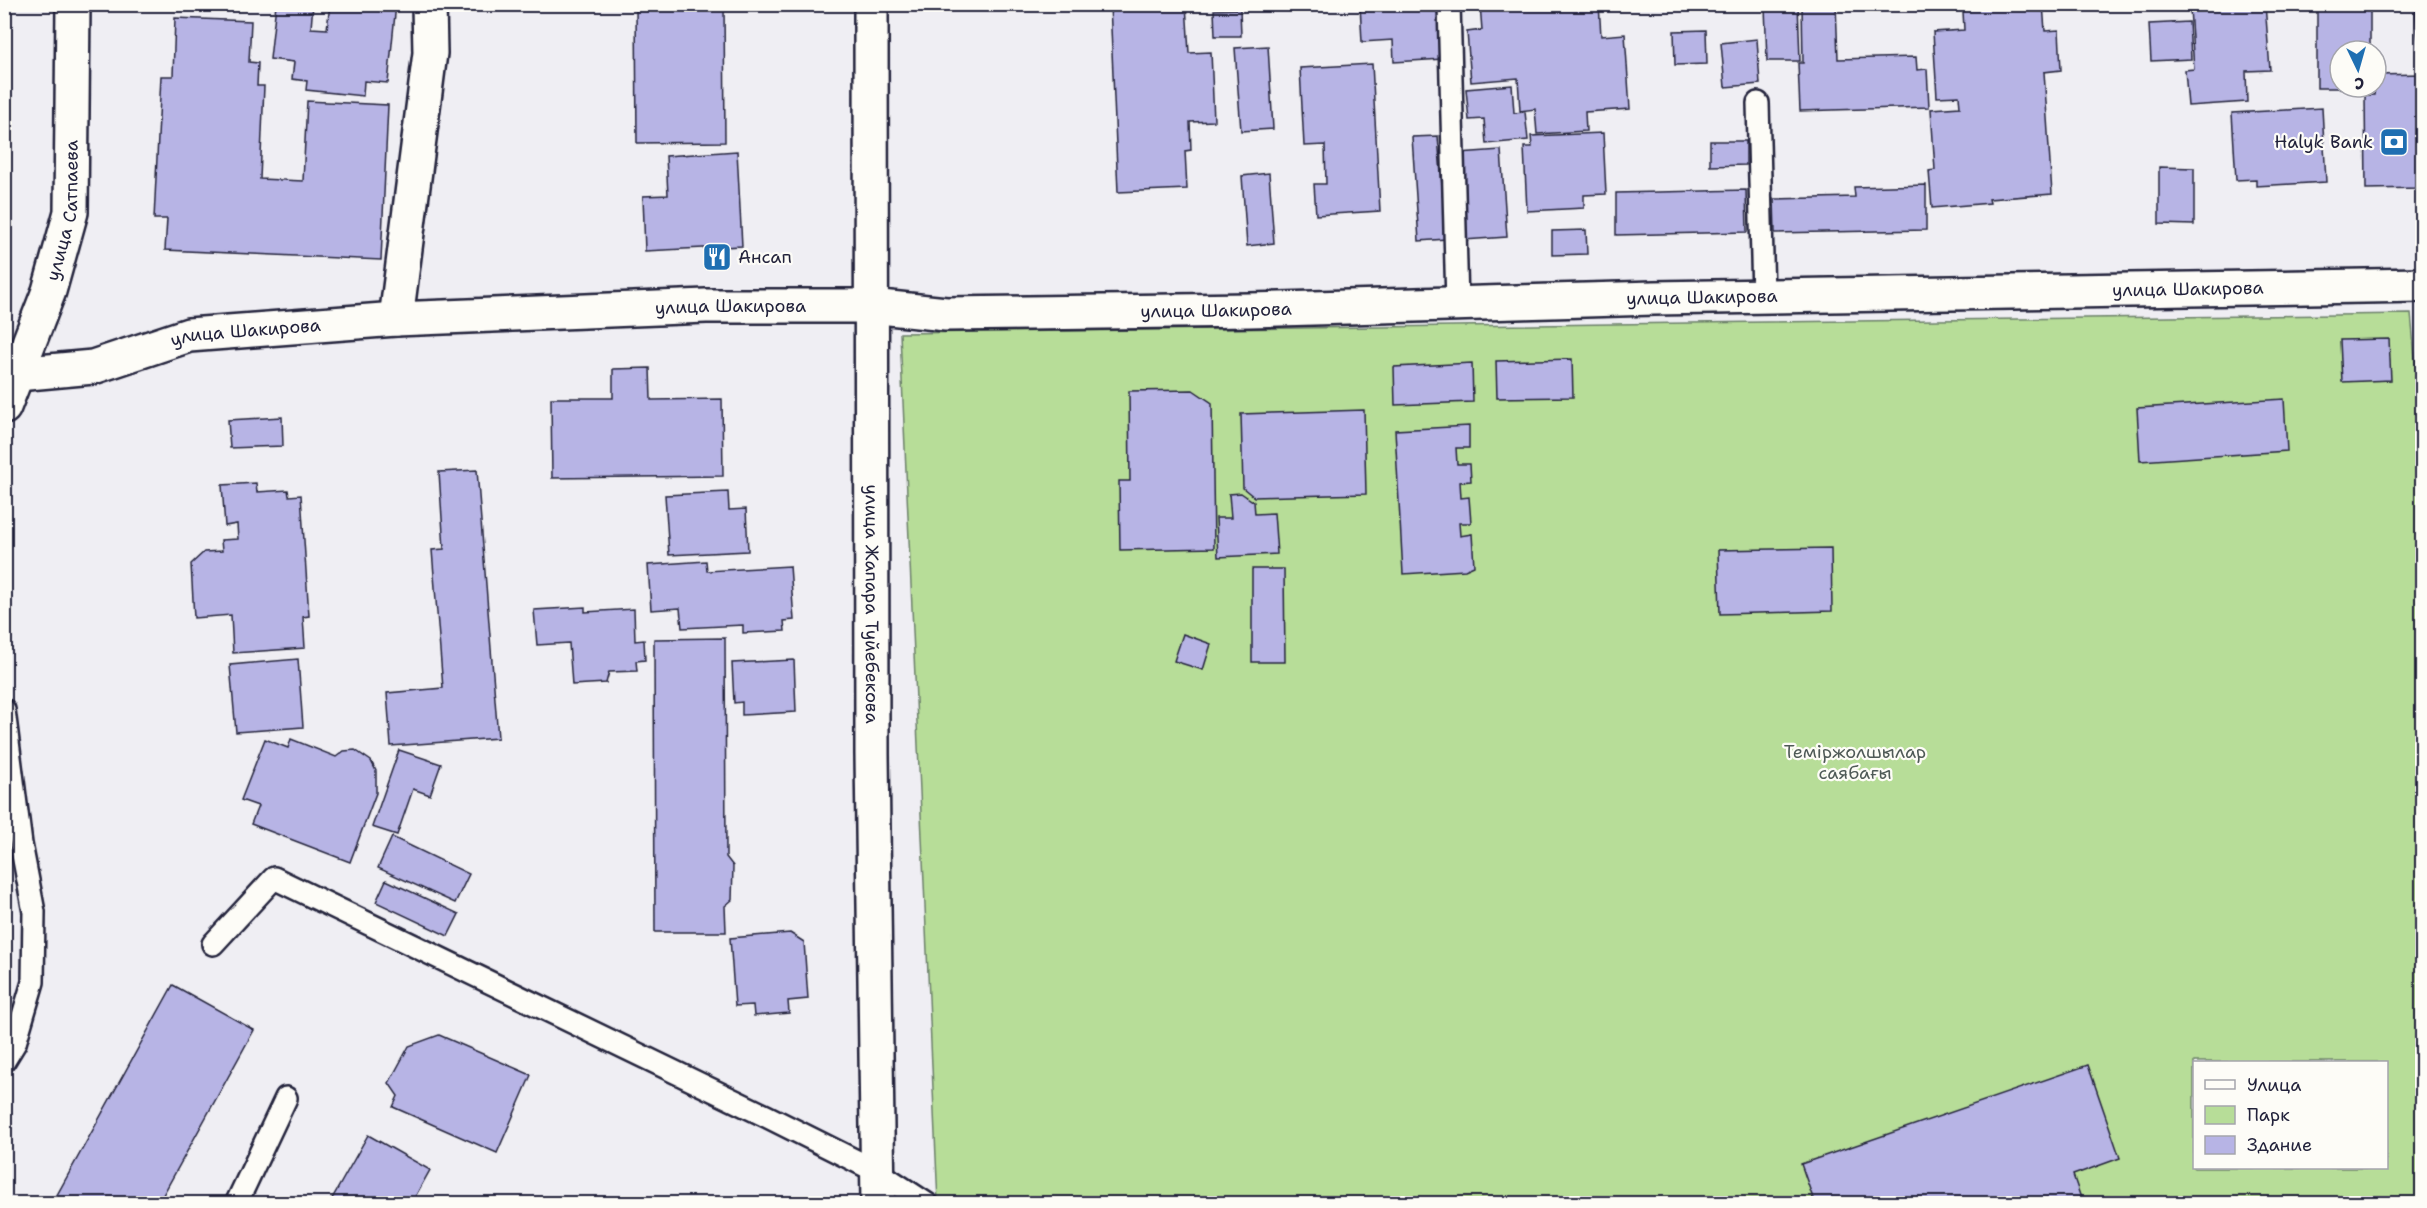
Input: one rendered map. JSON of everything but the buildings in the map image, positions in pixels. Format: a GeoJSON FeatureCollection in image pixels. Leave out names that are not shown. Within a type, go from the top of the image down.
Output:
{"type":"FeatureCollection","features":[{"type":"Feature","properties":{"kind":"street","name":"улица Сатпаева"},"geometry":{"type":"LineString","coordinates":[[4,407],[11,371],[50,291],[71,212],[74,4]]}},
{"type":"Feature","properties":{"kind":"street"},"geometry":{"type":"LineString","coordinates":[[396,319],[430,53],[429,4]]}},
{"type":"Feature","properties":{"kind":"street","name":"улица Жапара Туйебекова"},"geometry":{"type":"LineString","coordinates":[[871,4],[878,1188]]}},
{"type":"Feature","properties":{"kind":"street","name":"улица Шакирова"},"geometry":{"type":"LineString","coordinates":[[11,371],[93,367],[189,335],[396,319],[706,306],[871,306],[946,314],[1250,310],[1763,296],[2422,285]]}},
{"type":"Feature","properties":{"kind":"lane"},"geometry":{"type":"LineString","coordinates":[[1449,4],[1457,304]]}},
{"type":"Feature","properties":{"kind":"lane"},"geometry":{"type":"LineString","coordinates":[[1758,103],[1763,296]]}},
{"type":"Feature","properties":{"kind":"lane"},"geometry":{"type":"LineString","coordinates":[[4,710],[21,844],[34,912],[33,982],[15,1043],[4,1061]]}},
{"type":"Feature","properties":{"kind":"lane"},"geometry":{"type":"LineString","coordinates":[[213,944],[274,878],[878,1188],[927,1203]]}},
{"type":"Feature","properties":{"kind":"lane"},"geometry":{"type":"LineString","coordinates":[[236,1203],[286,1098]]}},
{"type":"Feature","properties":{"kind":"green space","name":"Теміржолшылар саябағы"},"geometry":{"type":"Polygon","coordinates":[[[2411,314],[2422,434],[2422,1203],[938,1203],[900,333],[2411,314]]]}},
{"type":"Feature","properties":{"kind":"place","name":"Halyk Bank"},"geometry":{"type":"Point","coordinates":[2394,142]}},
{"type":"Feature","properties":{"kind":"place","name":"Ансап"},"geometry":{"type":"Point","coordinates":[717,257]}}]}
